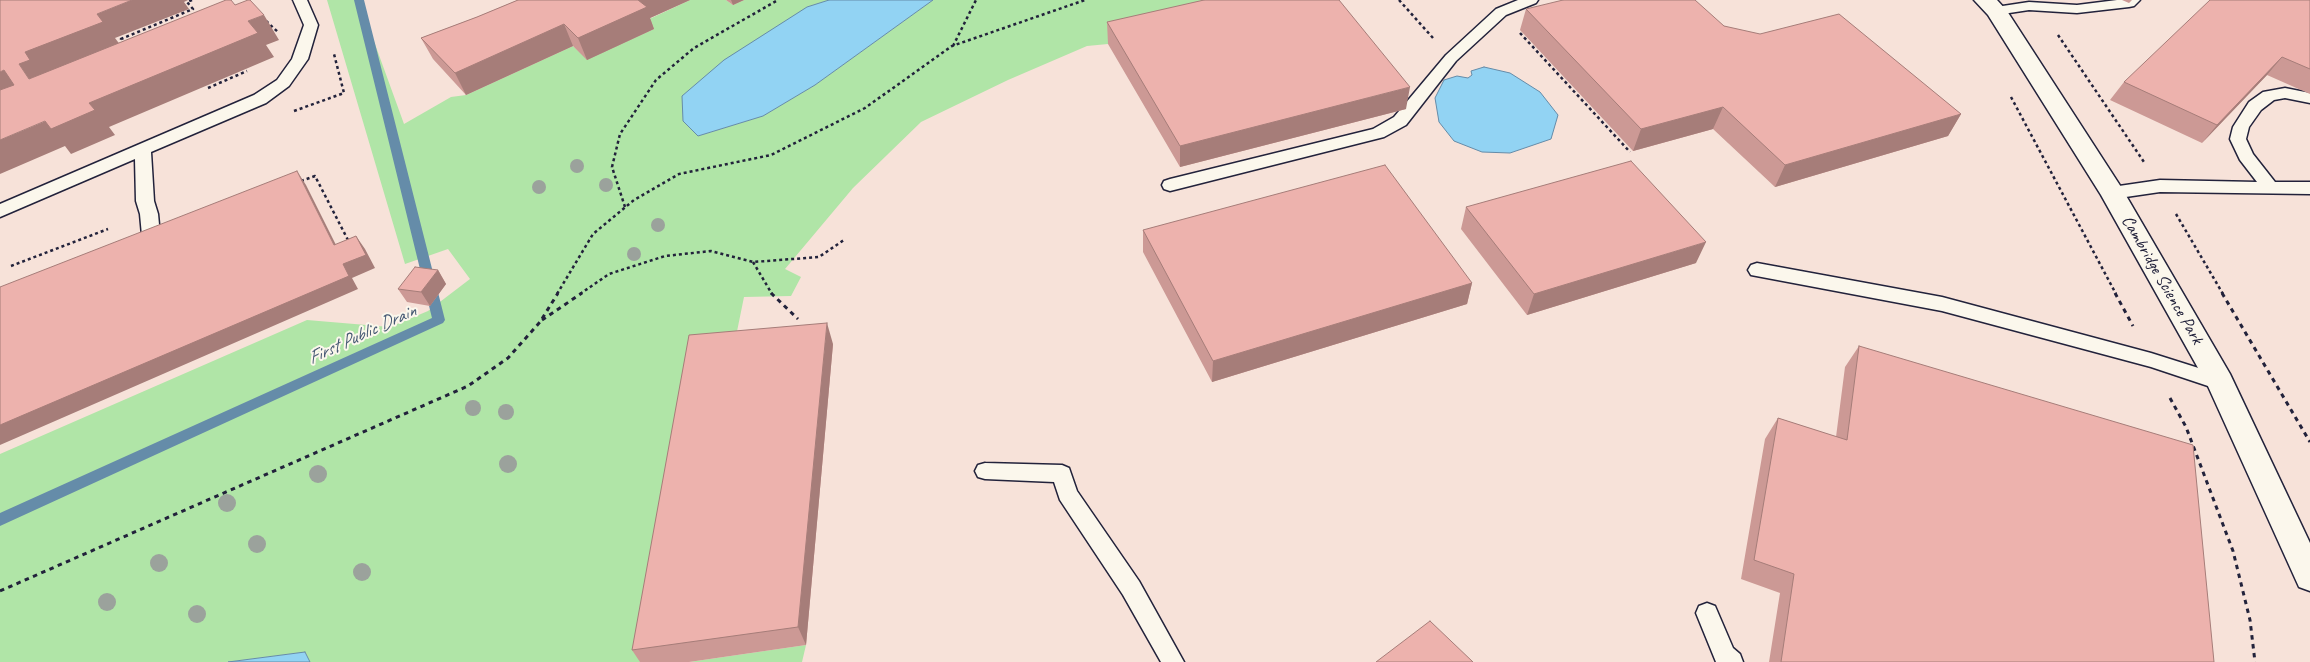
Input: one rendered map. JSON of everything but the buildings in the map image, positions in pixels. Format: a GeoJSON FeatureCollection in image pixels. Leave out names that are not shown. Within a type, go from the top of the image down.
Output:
{"type":"FeatureCollection","features":[{"type":"Feature","properties":{"kind":"street","name":"Cambridge Science Park"},"geometry":{"type":"LineString","coordinates":[[1991,5],[2112,193],[2220,382],[2310,577]]}},
{"type":"Feature","properties":{"kind":"lane"},"geometry":{"type":"LineString","coordinates":[[0,211],[260,99],[283,83],[300,59],[311,25],[300,0]]}},
{"type":"Feature","properties":{"kind":"lane"},"geometry":{"type":"LineString","coordinates":[[1170,185],[1378,133],[1400,121],[1451,58],[1501,12],[1531,0]]}},
{"type":"Feature","properties":{"kind":"lane"},"geometry":{"type":"LineString","coordinates":[[1991,5],[2077,9],[2129,3],[2133,0]]}},
{"type":"Feature","properties":{"kind":"lane"},"geometry":{"type":"LineString","coordinates":[[2270,187],[2246,156],[2238,139],[2241,127],[2255,106],[2269,96],[2285,93],[2310,98]]}},
{"type":"Feature","properties":{"kind":"lane"},"geometry":{"type":"LineString","coordinates":[[142,150],[145,201],[149,214],[152,246]]}},
{"type":"Feature","properties":{"kind":"lane"},"geometry":{"type":"LineString","coordinates":[[2112,193],[2160,186],[2310,188]]}},
{"type":"Feature","properties":{"kind":"lane"},"geometry":{"type":"LineString","coordinates":[[1757,270],[1942,304],[2142,357],[2220,382]]}},
{"type":"Feature","properties":{"kind":"lane"},"geometry":{"type":"LineString","coordinates":[[985,471],[1062,474],[1067,494],[1131,588],[1173,662]]}},
{"type":"Feature","properties":{"kind":"lane"},"geometry":{"type":"LineString","coordinates":[[1706,613],[1724,655],[1732,662]]}},
{"type":"Feature","properties":{"kind":"path"},"geometry":{"type":"LineString","coordinates":[[118,49],[126,45],[121,39],[193,10],[187,2],[192,0]]}},
{"type":"Feature","properties":{"kind":"path"},"geometry":{"type":"LineString","coordinates":[[625,207],[612,167],[620,134],[656,80],[694,48],[778,0]]}},
{"type":"Feature","properties":{"kind":"path"},"geometry":{"type":"LineString","coordinates":[[952,46],[976,0]]}},
{"type":"Feature","properties":{"kind":"path"},"geometry":{"type":"LineString","coordinates":[[0,591],[468,386],[508,358],[540,322],[593,234],[625,207],[679,174],[771,155],[818,133],[865,108],[952,46],[1085,0]]}},
{"type":"Feature","properties":{"kind":"path"},"geometry":{"type":"LineString","coordinates":[[1399,0],[1451,58]]}},
{"type":"Feature","properties":{"kind":"path"},"geometry":{"type":"LineString","coordinates":[[1501,12],[1630,152]]}},
{"type":"Feature","properties":{"kind":"path"},"geometry":{"type":"LineString","coordinates":[[261,24],[268,21],[281,34]]}},
{"type":"Feature","properties":{"kind":"path"},"geometry":{"type":"LineString","coordinates":[[208,88],[252,68]]}},
{"type":"Feature","properties":{"kind":"path"},"geometry":{"type":"LineString","coordinates":[[297,183],[315,176],[350,245]]}},
{"type":"Feature","properties":{"kind":"path"},"geometry":{"type":"LineString","coordinates":[[10,266],[108,230]]}},
{"type":"Feature","properties":{"kind":"path"},"geometry":{"type":"LineString","coordinates":[[540,322],[609,274],[664,256],[711,250],[753,262],[819,257],[844,240]]}},
{"type":"Feature","properties":{"kind":"path"},"geometry":{"type":"LineString","coordinates":[[753,262],[774,297],[798,318]]}},
{"type":"Feature","properties":{"kind":"shaded area"},"geometry":{"type":"Polygon","coordinates":[[[0,0],[2310,0],[2310,662],[0,662],[0,0]]]}},
{"type":"Feature","properties":{"kind":"green space"},"geometry":{"type":"Polygon","coordinates":[[[327,0],[359,0],[404,124],[451,97],[466,95],[573,46],[587,59],[654,29],[645,21],[690,0],[726,0],[733,5],[744,0],[829,0],[807,7],[698,136],[763,116],[815,85],[933,0],[1297,0],[1108,44],[1087,46],[1008,80],[921,122],[853,188],[785,269],[801,277],[791,296],[744,297],[733,351],[646,662],[310,662],[305,652],[228,662],[0,662],[0,454],[307,320],[390,327],[428,311],[470,279],[448,249],[405,264],[327,0]]]}},
{"type":"Feature","properties":{"kind":"green space"},"geometry":{"type":"Polygon","coordinates":[[[806,645],[802,662],[689,662],[806,645]]]}},
{"type":"Feature","properties":{"kind":"water"},"geometry":{"type":"Polygon","coordinates":[[[829,0],[933,0],[815,85],[763,116],[698,136],[683,121],[682,96],[724,60],[807,7],[829,0]]]}},
{"type":"Feature","properties":{"kind":"water"},"geometry":{"type":"Polygon","coordinates":[[[1484,67],[1510,73],[1540,92],[1558,115],[1551,139],[1510,153],[1482,152],[1454,141],[1439,122],[1435,98],[1444,80],[1457,76],[1468,78],[1472,75],[1471,71],[1484,67]]]}},
{"type":"Feature","properties":{"kind":"water"},"geometry":{"type":"Polygon","coordinates":[[[305,652],[310,662],[228,662],[305,652]]]}},
{"type":"Feature","properties":{"kind":"waterway","name":"First Public Drain"},"geometry":{"type":"LineString","coordinates":[[0,520],[439,320],[359,0]]}}]}
